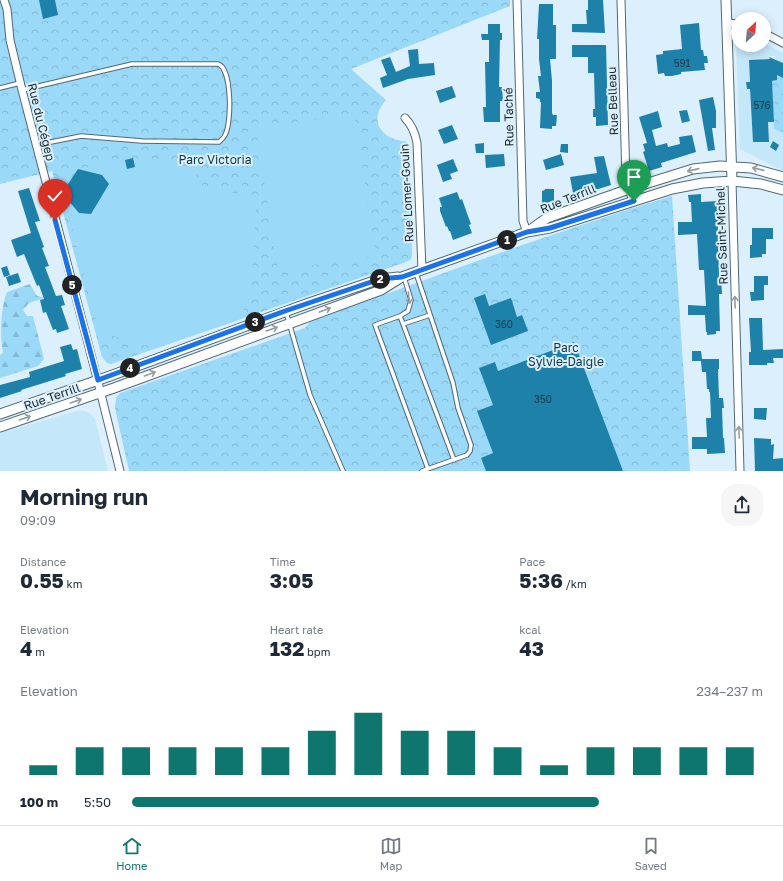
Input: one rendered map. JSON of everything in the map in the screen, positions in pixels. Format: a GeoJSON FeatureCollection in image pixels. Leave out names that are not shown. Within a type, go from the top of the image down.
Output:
{"type":"FeatureCollection","features":[{"type":"Feature","properties":{"kind":"street","name":"Rue du Cégep"},"geometry":{"type":"LineString","coordinates":[[4,0],[7,9]]}},
{"type":"Feature","properties":{"kind":"street","name":"Rue du Cégep"},"geometry":{"type":"LineString","coordinates":[[8,0],[7,9],[10,40],[21,87],[98,380],[120,471]]}},
{"type":"Feature","properties":{"kind":"street","name":"Rue Taché"},"geometry":{"type":"LineString","coordinates":[[517,0],[523,221],[527,232]]}},
{"type":"Feature","properties":{"kind":"street","name":"Rue Belleau"},"geometry":{"type":"LineString","coordinates":[[621,0],[626,181],[634,201]]}},
{"type":"Feature","properties":{"kind":"street","name":"Rue Saint-Michel"},"geometry":{"type":"LineString","coordinates":[[726,0],[740,471]]}},
{"type":"Feature","properties":{"kind":"street"},"geometry":{"type":"LineString","coordinates":[[771,36],[782,40]]}},
{"type":"Feature","properties":{"kind":"street","name":"Rue Lomer-Gouin"},"geometry":{"type":"LineString","coordinates":[[405,118],[414,130],[417,143],[419,271]]}},
{"type":"Feature","properties":{"kind":"street","name":"Rue Terrill"},"geometry":{"type":"LineString","coordinates":[[527,232],[547,218],[629,189],[693,169],[731,166],[751,168],[783,177]]}},
{"type":"Feature","properties":{"kind":"street","name":"Rue Terrill"},"geometry":{"type":"LineString","coordinates":[[0,427],[101,393],[381,290],[403,277],[527,232],[550,228],[686,186],[732,181],[761,184],[783,190]]}},
{"type":"Feature","properties":{"kind":"street","name":"Rue Terrill"},"geometry":{"type":"LineString","coordinates":[[0,414],[98,380],[285,311],[380,279],[403,277]]}},
{"type":"Feature","properties":{"kind":"lane"},"geometry":{"type":"LineString","coordinates":[[0,88],[21,87],[136,64],[218,64],[224,69],[229,89],[230,110],[228,127],[225,135],[219,142],[142,141],[81,136],[36,146]]}},
{"type":"Feature","properties":{"kind":"lane"},"geometry":{"type":"LineString","coordinates":[[419,271],[430,315],[453,383],[458,408],[471,445],[470,451],[467,455],[422,471]]}},
{"type":"Feature","properties":{"kind":"lane"},"geometry":{"type":"LineString","coordinates":[[403,277],[411,300],[408,311],[400,316],[375,325],[428,469]]}},
{"type":"Feature","properties":{"kind":"lane"},"geometry":{"type":"LineString","coordinates":[[285,311],[310,395],[343,471]]}},
{"type":"Feature","properties":{"kind":"lane"},"geometry":{"type":"LineString","coordinates":[[403,324],[430,315]]}},
{"type":"Feature","properties":{"kind":"lane"},"geometry":{"type":"LineString","coordinates":[[400,316],[454,460]]}},
{"type":"Feature","properties":{"kind":"shaded area"},"geometry":{"type":"Polygon","coordinates":[[[771,47],[783,53],[783,63],[776,61],[775,56],[769,56],[770,59],[749,60],[750,82],[746,82],[747,89],[750,89],[753,142],[769,142],[768,125],[766,122],[774,122],[774,129],[783,133],[783,171],[740,149],[736,52],[771,52],[771,47]]]}},
{"type":"Feature","properties":{"kind":"shaded area"},"geometry":{"type":"Polygon","coordinates":[[[80,410],[91,414],[95,419],[108,471],[0,471],[0,433],[80,410]]]}},
{"type":"Feature","properties":{"kind":"green space","name":"Parc Victoria"},"geometry":{"type":"Polygon","coordinates":[[[0,0],[510,0],[510,6],[351,69],[386,100],[380,108],[378,116],[380,128],[391,138],[408,142],[411,259],[111,364],[107,363],[102,357],[52,171],[0,184],[0,0]]]}},
{"type":"Feature","properties":{"kind":"green space"},"geometry":{"type":"Polygon","coordinates":[[[777,75],[783,78],[783,133],[774,129],[772,81],[777,80],[777,75]]]}},
{"type":"Feature","properties":{"kind":"green space"},"geometry":{"type":"Polygon","coordinates":[[[354,114],[376,256],[278,270],[256,129],[354,114]]]}},
{"type":"Feature","properties":{"kind":"green space"},"geometry":{"type":"Polygon","coordinates":[[[133,158],[197,168],[195,189],[257,195],[251,293],[239,320],[156,348],[99,332],[63,193],[78,169],[133,158]]]}},
{"type":"Feature","properties":{"kind":"green space","name":"Parc Sylvie-Daigle"},"geometry":{"type":"Polygon","coordinates":[[[672,196],[690,471],[129,471],[115,408],[116,398],[120,393],[305,328],[310,322],[490,256],[672,196]]]}},
{"type":"Feature","properties":{"kind":"green space"},"geometry":{"type":"Polygon","coordinates":[[[30,284],[37,296],[45,298],[29,303],[23,310],[27,316],[33,316],[44,359],[38,366],[0,378],[0,355],[3,353],[1,338],[2,315],[7,292],[30,284]]]}},
{"type":"Feature","properties":{"kind":"building"},"geometry":{"type":"Polygon","coordinates":[[[39,0],[55,0],[58,15],[43,19],[39,0]]]}},
{"type":"Feature","properties":{"kind":"building"},"geometry":{"type":"Polygon","coordinates":[[[588,0],[603,0],[605,33],[572,32],[572,24],[587,24],[586,10],[588,10],[588,0]]]}},
{"type":"Feature","properties":{"kind":"building"},"geometry":{"type":"Polygon","coordinates":[[[539,4],[553,4],[553,25],[556,25],[556,59],[550,59],[552,113],[553,115],[557,115],[556,126],[552,126],[552,129],[540,128],[541,102],[540,99],[536,98],[536,92],[540,92],[538,76],[541,76],[539,39],[537,39],[539,4]]]}},
{"type":"Feature","properties":{"kind":"building"},"geometry":{"type":"Polygon","coordinates":[[[699,23],[701,50],[703,50],[704,56],[707,56],[708,63],[704,63],[705,70],[681,72],[681,74],[672,76],[665,76],[664,73],[658,74],[656,55],[663,54],[663,51],[682,49],[680,25],[699,23]]]}},
{"type":"Feature","properties":{"kind":"building"},"geometry":{"type":"Polygon","coordinates":[[[488,24],[500,24],[500,33],[502,33],[502,40],[500,40],[499,87],[502,87],[503,101],[500,101],[500,122],[484,122],[483,107],[486,107],[485,62],[489,62],[489,40],[482,40],[481,34],[488,34],[488,24]]]}},
{"type":"Feature","properties":{"kind":"building"},"geometry":{"type":"Polygon","coordinates":[[[572,45],[606,45],[608,125],[596,126],[596,117],[593,117],[593,109],[595,109],[594,73],[588,73],[588,57],[572,57],[572,45]]]}},
{"type":"Feature","properties":{"kind":"building"},"geometry":{"type":"Polygon","coordinates":[[[418,49],[419,64],[434,63],[435,75],[408,79],[383,88],[380,78],[387,75],[381,60],[390,57],[396,72],[410,66],[408,50],[418,49]]]}},
{"type":"Feature","properties":{"kind":"building"},"geometry":{"type":"Polygon","coordinates":[[[769,57],[783,63],[783,78],[777,75],[777,80],[772,81],[774,122],[768,122],[769,142],[753,142],[750,89],[747,89],[746,82],[750,82],[749,60],[770,59],[769,57]]]}},
{"type":"Feature","properties":{"kind":"building"},"geometry":{"type":"Polygon","coordinates":[[[452,86],[456,97],[440,103],[436,91],[452,86]]]}},
{"type":"Feature","properties":{"kind":"building"},"geometry":{"type":"Polygon","coordinates":[[[713,97],[716,111],[716,128],[712,128],[715,150],[708,151],[699,100],[713,97]]]}},
{"type":"Feature","properties":{"kind":"building"},"geometry":{"type":"Polygon","coordinates":[[[687,110],[690,121],[682,123],[679,111],[687,110]]]}},
{"type":"Feature","properties":{"kind":"building"},"geometry":{"type":"Polygon","coordinates":[[[658,111],[662,127],[652,130],[656,146],[667,143],[668,147],[680,144],[679,137],[692,135],[696,152],[661,163],[662,167],[649,171],[643,152],[645,151],[643,144],[647,143],[639,117],[658,111]]]}},
{"type":"Feature","properties":{"kind":"building"},"geometry":{"type":"Polygon","coordinates":[[[452,125],[458,139],[444,144],[438,130],[452,125]]]}},
{"type":"Feature","properties":{"kind":"building"},"geometry":{"type":"Polygon","coordinates":[[[773,141],[779,145],[776,151],[770,147],[773,141]]]}},
{"type":"Feature","properties":{"kind":"building"},"geometry":{"type":"Polygon","coordinates":[[[484,143],[484,153],[476,153],[475,144],[484,143]]]}},
{"type":"Feature","properties":{"kind":"building"},"geometry":{"type":"Polygon","coordinates":[[[561,144],[568,144],[568,153],[560,152],[561,144]]]}},
{"type":"Feature","properties":{"kind":"building"},"geometry":{"type":"Polygon","coordinates":[[[504,154],[505,166],[486,168],[485,155],[504,154]]]}},
{"type":"Feature","properties":{"kind":"building"},"geometry":{"type":"Polygon","coordinates":[[[561,154],[564,165],[546,170],[543,160],[561,154]]]}},
{"type":"Feature","properties":{"kind":"building"},"geometry":{"type":"Polygon","coordinates":[[[604,156],[611,185],[595,190],[573,193],[570,177],[597,173],[594,157],[604,156]]]}},
{"type":"Feature","properties":{"kind":"building"},"geometry":{"type":"Polygon","coordinates":[[[133,158],[135,167],[127,169],[125,160],[133,158]]]}},
{"type":"Feature","properties":{"kind":"building"},"geometry":{"type":"Polygon","coordinates":[[[453,159],[458,171],[450,174],[452,179],[443,182],[437,165],[453,159]]]}},
{"type":"Feature","properties":{"kind":"building"},"geometry":{"type":"Polygon","coordinates":[[[78,169],[102,175],[109,184],[91,214],[79,213],[62,193],[78,169]]]}},
{"type":"Feature","properties":{"kind":"building"},"geometry":{"type":"Polygon","coordinates":[[[29,188],[40,221],[35,222],[44,247],[42,248],[49,266],[45,267],[56,296],[62,295],[65,305],[61,306],[69,329],[57,333],[56,329],[53,330],[46,312],[43,313],[40,300],[44,299],[24,254],[17,257],[11,240],[31,233],[18,191],[29,188]]]}},
{"type":"Feature","properties":{"kind":"building"},"geometry":{"type":"Polygon","coordinates":[[[545,189],[554,189],[554,206],[542,206],[542,191],[545,189]]]}},
{"type":"Feature","properties":{"kind":"building"},"geometry":{"type":"Polygon","coordinates":[[[457,192],[460,200],[462,199],[471,224],[469,225],[472,233],[453,240],[440,211],[440,207],[442,207],[439,198],[457,192]]]}},
{"type":"Feature","properties":{"kind":"building"},"geometry":{"type":"Polygon","coordinates":[[[701,194],[701,202],[717,201],[718,216],[721,216],[722,226],[718,226],[719,278],[721,278],[722,294],[719,294],[720,331],[716,331],[716,334],[707,335],[705,315],[688,315],[688,305],[706,306],[704,270],[699,270],[697,234],[678,235],[678,222],[692,222],[691,202],[689,202],[688,195],[701,194]]]}},
{"type":"Feature","properties":{"kind":"building"},"geometry":{"type":"Polygon","coordinates":[[[752,228],[773,228],[773,239],[766,239],[766,254],[762,254],[762,257],[750,258],[752,228]]]}},
{"type":"Feature","properties":{"kind":"building"},"geometry":{"type":"Polygon","coordinates":[[[7,266],[10,275],[4,277],[1,268],[7,266]]]}},
{"type":"Feature","properties":{"kind":"building"},"geometry":{"type":"Polygon","coordinates":[[[18,273],[21,282],[9,286],[6,277],[18,273]]]}},
{"type":"Feature","properties":{"kind":"building"},"geometry":{"type":"Polygon","coordinates":[[[754,276],[768,276],[768,285],[764,285],[764,300],[751,301],[750,292],[754,292],[754,276]]]}},
{"type":"Feature","properties":{"kind":"building"},"geometry":{"type":"Polygon","coordinates":[[[485,294],[489,306],[511,298],[517,317],[522,315],[528,331],[491,345],[474,298],[485,294]]]}},
{"type":"Feature","properties":{"kind":"building"},"geometry":{"type":"Polygon","coordinates":[[[749,318],[762,318],[763,350],[783,349],[783,358],[773,358],[774,363],[767,363],[767,365],[749,365],[749,352],[751,352],[749,318]]]}},
{"type":"Feature","properties":{"kind":"building"},"geometry":{"type":"Polygon","coordinates":[[[574,342],[623,471],[486,471],[481,458],[493,453],[477,411],[493,405],[479,368],[495,362],[498,371],[574,342]]]}},
{"type":"Feature","properties":{"kind":"building"},"geometry":{"type":"Polygon","coordinates":[[[71,344],[73,350],[77,349],[82,369],[65,374],[66,376],[0,398],[0,385],[30,377],[29,372],[64,361],[60,347],[71,344]]]}},
{"type":"Feature","properties":{"kind":"building"},"geometry":{"type":"Polygon","coordinates":[[[692,351],[701,351],[702,359],[719,359],[719,398],[723,398],[723,438],[725,453],[707,454],[707,449],[692,449],[692,437],[707,437],[706,418],[711,418],[710,392],[709,389],[707,389],[706,372],[702,372],[701,361],[692,361],[692,351]]]}},
{"type":"Feature","properties":{"kind":"building"},"geometry":{"type":"Polygon","coordinates":[[[754,408],[767,408],[766,420],[754,419],[754,408]]]}},
{"type":"Feature","properties":{"kind":"building"},"geometry":{"type":"Polygon","coordinates":[[[754,438],[771,439],[771,445],[774,444],[773,459],[783,458],[783,471],[755,471],[754,438]]]}},
{"type":"Feature","properties":{"kind":"route"},"geometry":{"type":"LineString","coordinates":[[55,220],[98,380],[285,311],[380,279],[402,277],[527,232],[550,228],[634,201]]}}]}
